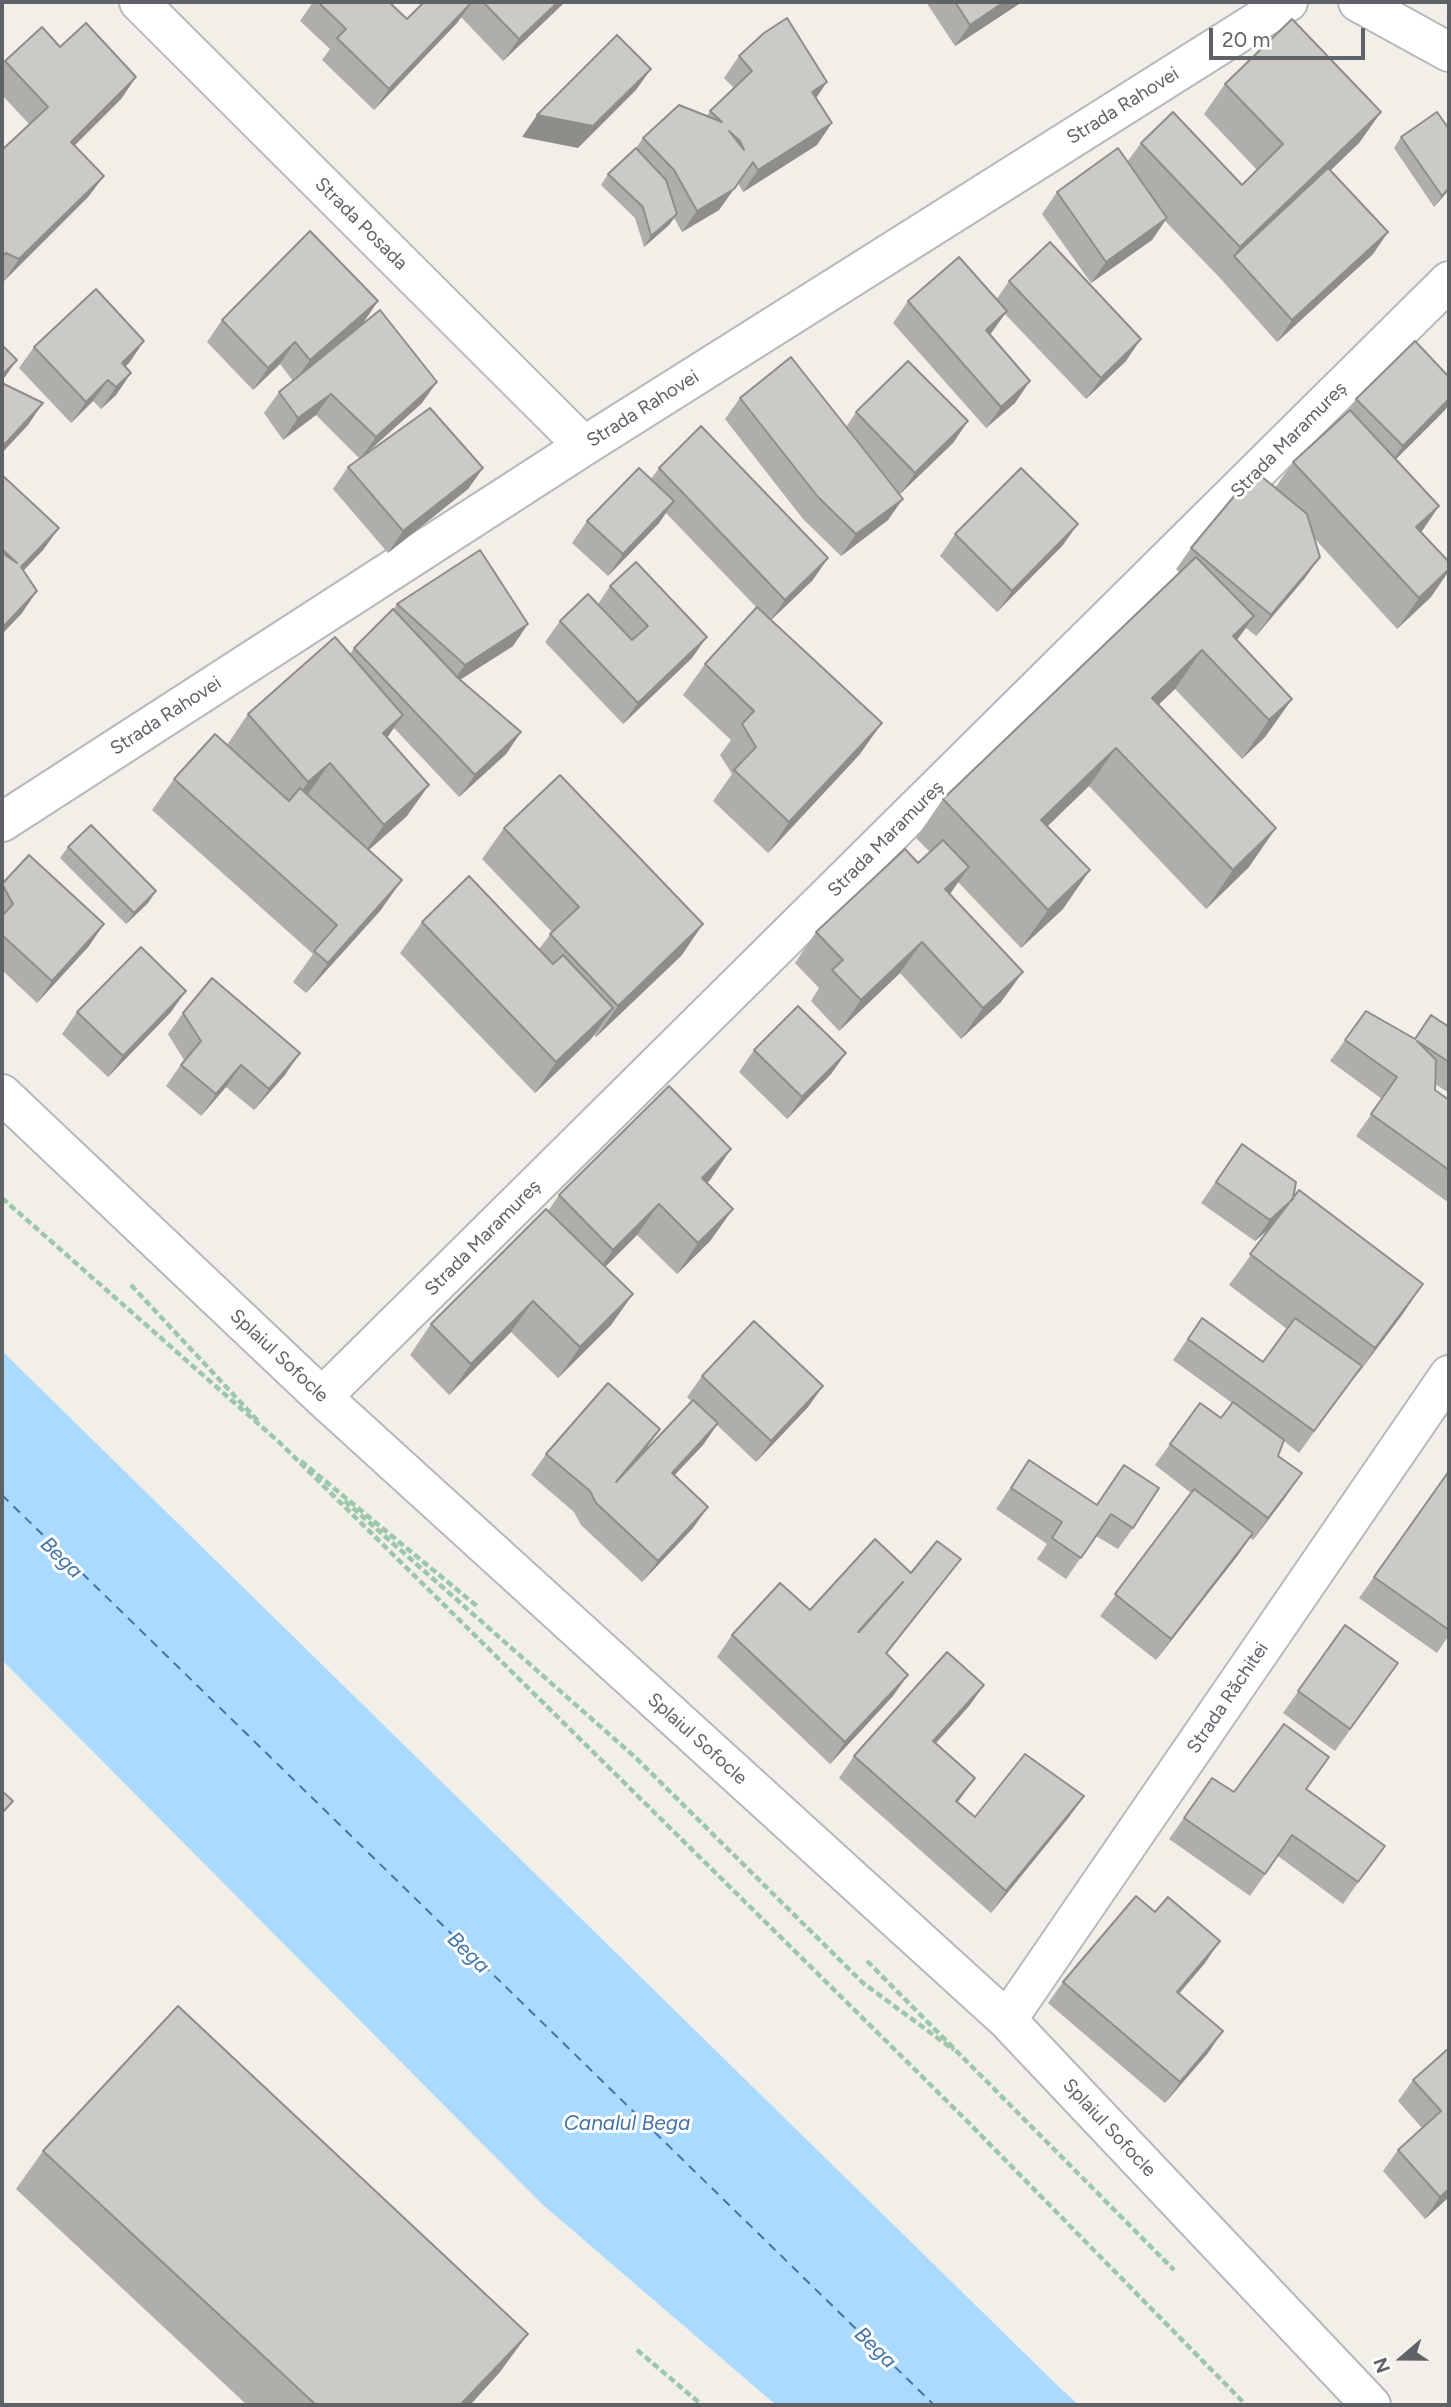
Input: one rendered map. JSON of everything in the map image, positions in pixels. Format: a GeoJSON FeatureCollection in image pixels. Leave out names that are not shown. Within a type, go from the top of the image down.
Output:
{"type":"FeatureCollection","features":[{"type":"Feature","properties":{"kind":"street","name":"Strada Posada"},"geometry":{"type":"LineString","coordinates":[[139,2],[584,446]]}},
{"type":"Feature","properties":{"kind":"street","name":"Strada Rahovei"},"geometry":{"type":"LineString","coordinates":[[2,822],[584,446],[1288,2]]}},
{"type":"Feature","properties":{"kind":"street"},"geometry":{"type":"LineString","coordinates":[[1358,2],[1449,52]]}},
{"type":"Feature","properties":{"kind":"street","name":"Strada Maramureș"},"geometry":{"type":"LineString","coordinates":[[322,1397],[1449,281]]}},
{"type":"Feature","properties":{"kind":"street","name":"Splaiul Sofocle"},"geometry":{"type":"LineString","coordinates":[[2,1094],[322,1397],[1007,2020],[1371,2405]]}},
{"type":"Feature","properties":{"kind":"street","name":"Strada Răchitei"},"geometry":{"type":"LineString","coordinates":[[1007,2020],[1449,1375]]}},
{"type":"Feature","properties":{"kind":"path"},"geometry":{"type":"LineString","coordinates":[[2,1198],[636,1758],[863,1983],[969,2060],[1182,2279]]}},
{"type":"Feature","properties":{"kind":"path"},"geometry":{"type":"LineString","coordinates":[[129,1284],[279,1442],[953,2107],[1246,2405]]}},
{"type":"Feature","properties":{"kind":"path"},"geometry":{"type":"LineString","coordinates":[[637,2350],[702,2405]]}},
{"type":"Feature","properties":{"kind":"water","name":"Canalul Bega"},"geometry":{"type":"Polygon","coordinates":[[[2,1351],[1079,2405],[776,2405],[542,2204],[2,1660],[2,1351]]]}},
{"type":"Feature","properties":{"kind":"building"},"geometry":{"type":"Polygon","coordinates":[[[318,2],[389,2],[407,19],[424,2],[472,2],[389,89],[337,38],[346,29],[318,2]]]}},
{"type":"Feature","properties":{"kind":"building"},"geometry":{"type":"Polygon","coordinates":[[[483,2],[558,2],[519,39],[483,2]]]}},
{"type":"Feature","properties":{"kind":"building"},"geometry":{"type":"Polygon","coordinates":[[[955,2],[1004,2],[970,25],[955,2]]]}},
{"type":"Feature","properties":{"kind":"building"},"geometry":{"type":"Polygon","coordinates":[[[787,18],[827,82],[812,92],[832,123],[758,170],[753,162],[734,189],[697,211],[674,170],[643,138],[679,105],[722,122],[710,111],[752,71],[739,56],[764,33],[787,18]]]}},
{"type":"Feature","properties":{"kind":"building"},"geometry":{"type":"Polygon","coordinates":[[[1292,19],[1381,112],[1240,247],[1141,143],[1173,112],[1242,185],[1283,144],[1225,84],[1292,19]]]}},
{"type":"Feature","properties":{"kind":"building"},"geometry":{"type":"Polygon","coordinates":[[[86,23],[136,77],[71,142],[104,176],[19,259],[6,253],[2,257],[2,150],[48,107],[5,61],[42,27],[60,47],[86,23]]]}},
{"type":"Feature","properties":{"kind":"building"},"geometry":{"type":"Polygon","coordinates":[[[617,35],[651,69],[593,126],[537,115],[617,35]]]}},
{"type":"Feature","properties":{"kind":"building"},"geometry":{"type":"Polygon","coordinates":[[[1437,112],[1449,129],[1449,188],[1442,196],[1401,137],[1437,112]]]}},
{"type":"Feature","properties":{"kind":"building"},"geometry":{"type":"Polygon","coordinates":[[[636,148],[666,180],[677,214],[651,236],[643,207],[608,174],[636,148]]]}},
{"type":"Feature","properties":{"kind":"building"},"geometry":{"type":"Polygon","coordinates":[[[1118,148],[1167,218],[1106,262],[1057,192],[1118,148]]]}},
{"type":"Feature","properties":{"kind":"building"},"geometry":{"type":"Polygon","coordinates":[[[1328,168],[1388,232],[1292,320],[1234,256],[1328,168]]]}},
{"type":"Feature","properties":{"kind":"building"},"geometry":{"type":"Polygon","coordinates":[[[310,231],[378,301],[310,360],[295,342],[268,368],[222,320],[310,231]]]}},
{"type":"Feature","properties":{"kind":"building"},"geometry":{"type":"Polygon","coordinates":[[[1050,242],[1141,339],[1101,378],[1009,281],[1050,242]]]}},
{"type":"Feature","properties":{"kind":"building"},"geometry":{"type":"Polygon","coordinates":[[[959,257],[1007,311],[986,330],[1030,381],[1001,407],[908,301],[959,257]]]}},
{"type":"Feature","properties":{"kind":"building"},"geometry":{"type":"Polygon","coordinates":[[[96,289],[144,341],[122,363],[131,373],[116,387],[108,380],[86,402],[34,347],[96,289]]]}},
{"type":"Feature","properties":{"kind":"building"},"geometry":{"type":"Polygon","coordinates":[[[380,310],[437,382],[376,437],[331,394],[298,418],[279,392],[380,310]]]}},
{"type":"Feature","properties":{"kind":"building"},"geometry":{"type":"Polygon","coordinates":[[[1415,341],[1449,377],[1449,399],[1403,446],[1356,399],[1415,341]]]}},
{"type":"Feature","properties":{"kind":"building"},"geometry":{"type":"Polygon","coordinates":[[[2,345],[17,360],[2,375],[2,345]]]}},
{"type":"Feature","properties":{"kind":"building"},"geometry":{"type":"Polygon","coordinates":[[[791,357],[903,499],[856,534],[818,497],[740,398],[791,357]]]}},
{"type":"Feature","properties":{"kind":"building"},"geometry":{"type":"Polygon","coordinates":[[[908,361],[968,421],[915,473],[856,412],[908,361]]]}},
{"type":"Feature","properties":{"kind":"building"},"geometry":{"type":"Polygon","coordinates":[[[2,383],[43,403],[2,447],[2,383]]]}},
{"type":"Feature","properties":{"kind":"building"},"geometry":{"type":"Polygon","coordinates":[[[430,408],[483,468],[403,531],[348,467],[430,408]]]}},
{"type":"Feature","properties":{"kind":"building"},"geometry":{"type":"Polygon","coordinates":[[[1350,410],[1439,506],[1416,527],[1449,562],[1449,569],[1419,598],[1293,462],[1350,410]]]}},
{"type":"Feature","properties":{"kind":"building"},"geometry":{"type":"Polygon","coordinates":[[[701,426],[828,558],[785,600],[659,468],[701,426]]]}},
{"type":"Feature","properties":{"kind":"building"},"geometry":{"type":"Polygon","coordinates":[[[639,468],[674,501],[623,554],[587,521],[639,468]]]}},
{"type":"Feature","properties":{"kind":"building"},"geometry":{"type":"Polygon","coordinates":[[[1021,468],[1078,524],[1012,591],[955,534],[1021,468]]]}},
{"type":"Feature","properties":{"kind":"building"},"geometry":{"type":"Polygon","coordinates":[[[1255,471],[1307,514],[1320,557],[1271,615],[1191,548],[1255,471]]]}},
{"type":"Feature","properties":{"kind":"building"},"geometry":{"type":"Polygon","coordinates":[[[2,475],[59,528],[21,567],[37,591],[2,628],[2,553],[17,563],[2,549],[2,475]]]}},
{"type":"Feature","properties":{"kind":"building"},"geometry":{"type":"Polygon","coordinates":[[[480,550],[528,624],[465,665],[397,604],[480,550]]]}},
{"type":"Feature","properties":{"kind":"building"},"geometry":{"type":"Polygon","coordinates":[[[1196,557],[1254,616],[1233,636],[1292,699],[1269,720],[1202,650],[1152,698],[1276,828],[1233,870],[1116,748],[1041,820],[1090,870],[1048,910],[943,799],[1196,557]]]}},
{"type":"Feature","properties":{"kind":"building"},"geometry":{"type":"Polygon","coordinates":[[[636,562],[707,637],[638,703],[560,621],[588,594],[632,640],[648,626],[610,586],[636,562]]]}},
{"type":"Feature","properties":{"kind":"building"},"geometry":{"type":"Polygon","coordinates":[[[757,607],[882,723],[789,822],[734,770],[756,747],[742,724],[754,711],[705,664],[757,607]]]}},
{"type":"Feature","properties":{"kind":"building"},"geometry":{"type":"Polygon","coordinates":[[[393,609],[458,678],[521,732],[475,775],[354,648],[393,609]]]}},
{"type":"Feature","properties":{"kind":"building"},"geometry":{"type":"Polygon","coordinates":[[[335,637],[403,715],[383,733],[429,785],[384,825],[330,763],[308,782],[248,714],[335,637]]]}},
{"type":"Feature","properties":{"kind":"building"},"geometry":{"type":"Polygon","coordinates":[[[215,734],[289,801],[300,788],[402,880],[328,963],[314,951],[337,925],[174,779],[215,734]]]}},
{"type":"Feature","properties":{"kind":"building"},"geometry":{"type":"Polygon","coordinates":[[[560,775],[703,924],[618,1006],[550,934],[579,907],[504,828],[560,775]]]}},
{"type":"Feature","properties":{"kind":"building"},"geometry":{"type":"Polygon","coordinates":[[[91,825],[156,891],[134,913],[68,847],[91,825]]]}},
{"type":"Feature","properties":{"kind":"building"},"geometry":{"type":"Polygon","coordinates":[[[943,840],[969,867],[945,889],[1023,972],[983,1008],[922,942],[861,1000],[832,970],[843,960],[816,932],[905,849],[918,863],[943,840]]]}},
{"type":"Feature","properties":{"kind":"building"},"geometry":{"type":"Polygon","coordinates":[[[29,855],[104,924],[52,981],[2,935],[2,916],[13,904],[2,884],[29,855]]]}},
{"type":"Feature","properties":{"kind":"building"},"geometry":{"type":"Polygon","coordinates":[[[469,876],[553,964],[563,955],[613,1008],[556,1062],[422,922],[469,876]]]}},
{"type":"Feature","properties":{"kind":"building"},"geometry":{"type":"Polygon","coordinates":[[[141,947],[186,991],[123,1056],[77,1012],[141,947]]]}},
{"type":"Feature","properties":{"kind":"building"},"geometry":{"type":"Polygon","coordinates":[[[212,978],[300,1053],[269,1089],[241,1065],[216,1094],[181,1065],[201,1041],[183,1013],[212,978]]]}},
{"type":"Feature","properties":{"kind":"building"},"geometry":{"type":"Polygon","coordinates":[[[798,1006],[846,1053],[802,1097],[754,1050],[798,1006]]]}},
{"type":"Feature","properties":{"kind":"building"},"geometry":{"type":"Polygon","coordinates":[[[1366,1011],[1415,1039],[1431,1015],[1449,1027],[1449,1062],[1417,1041],[1436,1060],[1435,1090],[1449,1100],[1449,1170],[1371,1114],[1397,1077],[1345,1040],[1366,1011]]]}},
{"type":"Feature","properties":{"kind":"building"},"geometry":{"type":"Polygon","coordinates":[[[669,1086],[731,1149],[702,1178],[733,1209],[698,1243],[659,1204],[613,1250],[559,1195],[669,1086]]]}},
{"type":"Feature","properties":{"kind":"building"},"geometry":{"type":"Polygon","coordinates":[[[1242,1144],[1296,1182],[1293,1199],[1270,1220],[1216,1182],[1242,1144]]]}},
{"type":"Feature","properties":{"kind":"building"},"geometry":{"type":"Polygon","coordinates":[[[1299,1190],[1423,1284],[1375,1348],[1250,1254],[1299,1190]]]}},
{"type":"Feature","properties":{"kind":"building"},"geometry":{"type":"Polygon","coordinates":[[[546,1209],[633,1294],[580,1347],[533,1301],[471,1364],[431,1324],[546,1209]]]}},
{"type":"Feature","properties":{"kind":"building"},"geometry":{"type":"Polygon","coordinates":[[[1202,1318],[1263,1362],[1295,1318],[1362,1366],[1314,1431],[1188,1339],[1202,1318]]]}},
{"type":"Feature","properties":{"kind":"building"},"geometry":{"type":"Polygon","coordinates":[[[754,1321],[823,1386],[771,1441],[702,1376],[754,1321]]]}},
{"type":"Feature","properties":{"kind":"building"},"geometry":{"type":"Polygon","coordinates":[[[608,1383],[660,1429],[616,1482],[693,1400],[718,1423],[672,1473],[708,1507],[658,1561],[596,1503],[590,1491],[546,1454],[608,1383]]]}},
{"type":"Feature","properties":{"kind":"building"},"geometry":{"type":"Polygon","coordinates":[[[1233,1402],[1284,1440],[1278,1456],[1302,1473],[1268,1518],[1170,1444],[1200,1403],[1221,1418],[1233,1402]]]}},
{"type":"Feature","properties":{"kind":"building"},"geometry":{"type":"Polygon","coordinates":[[[1029,1460],[1097,1505],[1124,1465],[1159,1488],[1133,1528],[1111,1514],[1081,1558],[1052,1538],[1062,1522],[1011,1488],[1029,1460]]]}},
{"type":"Feature","properties":{"kind":"building"},"geometry":{"type":"Polygon","coordinates":[[[1449,1471],[1449,1630],[1374,1577],[1449,1471]]]}},
{"type":"Feature","properties":{"kind":"building"},"geometry":{"type":"Polygon","coordinates":[[[1194,1489],[1253,1533],[1171,1639],[1115,1594],[1194,1489]]]}},
{"type":"Feature","properties":{"kind":"building"},"geometry":{"type":"Polygon","coordinates":[[[875,1539],[911,1573],[937,1541],[961,1559],[886,1653],[908,1675],[845,1742],[732,1635],[780,1583],[810,1610],[875,1539]]]}},
{"type":"Feature","properties":{"kind":"building"},"geometry":{"type":"Polygon","coordinates":[[[1345,1625],[1398,1663],[1350,1729],[1298,1691],[1345,1625]]]}},
{"type":"Feature","properties":{"kind":"building"},"geometry":{"type":"Polygon","coordinates":[[[947,1652],[984,1685],[933,1741],[975,1778],[956,1801],[975,1817],[1025,1754],[1084,1796],[1006,1891],[854,1756],[947,1652]]]}},
{"type":"Feature","properties":{"kind":"building"},"geometry":{"type":"Polygon","coordinates":[[[1284,1724],[1329,1757],[1306,1789],[1385,1846],[1358,1882],[1292,1835],[1265,1874],[1184,1818],[1212,1778],[1234,1792],[1284,1724]]]}},
{"type":"Feature","properties":{"kind":"building"},"geometry":{"type":"Polygon","coordinates":[[[2,1791],[13,1801],[2,1813],[2,1791]]]}},
{"type":"Feature","properties":{"kind":"building"},"geometry":{"type":"Polygon","coordinates":[[[1136,1896],[1155,1912],[1168,1897],[1220,1941],[1177,1992],[1223,2031],[1180,2082],[1063,1982],[1136,1896]]]}},
{"type":"Feature","properties":{"kind":"building"},"geometry":{"type":"Polygon","coordinates":[[[178,2006],[528,2334],[460,2405],[316,2405],[43,2151],[178,2006]]]}},
{"type":"Feature","properties":{"kind":"building"},"geometry":{"type":"Polygon","coordinates":[[[1449,2048],[1449,2189],[1440,2197],[1398,2150],[1441,2111],[1413,2080],[1449,2048]]]}},
{"type":"Feature","properties":{"kind":"ferry route"},"geometry":{"type":"LineString","coordinates":[[2,1495],[934,2405]]}},
{"type":"Feature","properties":{"kind":"water label","name":"Bega"},"geometry":{"type":"Point","coordinates":[61,1558]}},
{"type":"Feature","properties":{"kind":"water label","name":"Bega"},"geometry":{"type":"Point","coordinates":[468,1953]}},
{"type":"Feature","properties":{"kind":"water label","name":"Bega"},"geometry":{"type":"Point","coordinates":[875,2348]}}]}
